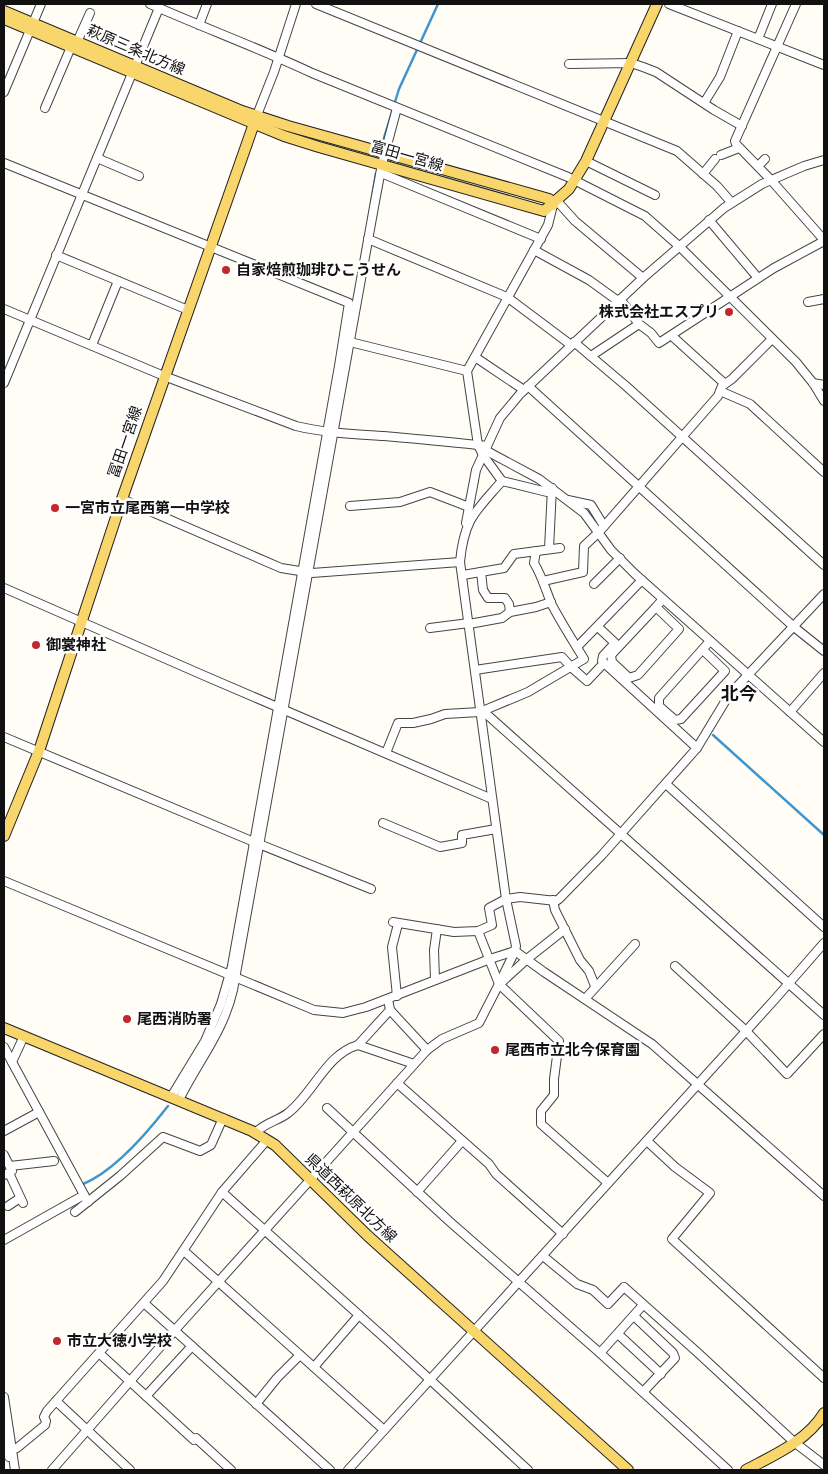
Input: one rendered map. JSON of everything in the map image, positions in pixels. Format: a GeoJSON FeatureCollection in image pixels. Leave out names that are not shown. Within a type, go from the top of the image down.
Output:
{"type":"FeatureCollection","features":[{"type":"Feature","properties":{"kind":"main road"},"geometry":{"type":"LineString","coordinates":[[555,203],[569,189],[586,161],[657,4]]}},
{"type":"Feature","properties":{"kind":"main road","name":"萩原三条北方線"},"geometry":{"type":"LineString","coordinates":[[4,11],[31,26],[255,120]]}},
{"type":"Feature","properties":{"kind":"main road","name":"萩原三条北方線"},"geometry":{"type":"LineString","coordinates":[[4,19],[31,26]]}},
{"type":"Feature","properties":{"kind":"main road","name":"富田一宮線"},"geometry":{"type":"LineString","coordinates":[[255,120],[288,126],[549,198],[555,203],[544,211],[381,169],[319,147],[255,120]]}},
{"type":"Feature","properties":{"kind":"main road","name":"冨田一宮線"},"geometry":{"type":"LineString","coordinates":[[4,836],[8,815],[39,751],[80,621],[209,247],[255,120]]}},
{"type":"Feature","properties":{"kind":"main road","name":"県道西萩原北方線"},"geometry":{"type":"LineString","coordinates":[[4,1028],[223,1118],[275,1145],[368,1236],[628,1470]]}},
{"type":"Feature","properties":{"kind":"main road"},"geometry":{"type":"LineString","coordinates":[[746,1470],[794,1442],[818,1422],[824,1413]]}},
{"type":"Feature","properties":{"kind":"street"},"geometry":{"type":"LineString","coordinates":[[4,92],[41,4]]}},
{"type":"Feature","properties":{"kind":"street"},"geometry":{"type":"LineString","coordinates":[[150,4],[573,180],[645,216],[731,296],[814,383],[824,401]]}},
{"type":"Feature","properties":{"kind":"street"},"geometry":{"type":"LineString","coordinates":[[199,25],[207,4]]}},
{"type":"Feature","properties":{"kind":"street"},"geometry":{"type":"LineString","coordinates":[[255,120],[296,4]]}},
{"type":"Feature","properties":{"kind":"street"},"geometry":{"type":"LineString","coordinates":[[316,4],[605,120],[677,151],[731,202]]}},
{"type":"Feature","properties":{"kind":"street"},"geometry":{"type":"LineString","coordinates":[[669,4],[824,66]]}},
{"type":"Feature","properties":{"kind":"street"},"geometry":{"type":"LineString","coordinates":[[758,39],[772,4]]}},
{"type":"Feature","properties":{"kind":"street"},"geometry":{"type":"LineString","coordinates":[[534,250],[582,276],[619,300],[639,324],[651,333],[659,343],[758,278],[824,240],[772,180],[739,148],[735,140],[796,4]]}},
{"type":"Feature","properties":{"kind":"street"},"geometry":{"type":"LineString","coordinates":[[4,383],[159,8]]}},
{"type":"Feature","properties":{"kind":"street"},"geometry":{"type":"LineString","coordinates":[[45,108],[90,13]]}},
{"type":"Feature","properties":{"kind":"street"},"geometry":{"type":"LineString","coordinates":[[704,103],[720,77],[738,31]]}},
{"type":"Feature","properties":{"kind":"street"},"geometry":{"type":"LineString","coordinates":[[569,64],[631,63],[656,72],[742,126]]}},
{"type":"Feature","properties":{"kind":"street"},"geometry":{"type":"LineString","coordinates":[[175,1099],[206,1053],[230,1002],[232,976],[305,572],[331,431],[350,342],[381,169],[386,154],[395,107]]}},
{"type":"Feature","properties":{"kind":"street"},"geometry":{"type":"LineString","coordinates":[[702,174],[718,157],[739,148]]}},
{"type":"Feature","properties":{"kind":"street"},"geometry":{"type":"LineString","coordinates":[[97,158],[138,176]]}},
{"type":"Feature","properties":{"kind":"street"},"geometry":{"type":"LineString","coordinates":[[758,166],[766,159]]}},
{"type":"Feature","properties":{"kind":"street"},"geometry":{"type":"LineString","coordinates":[[52,1470],[427,1050],[442,1038],[478,1023],[500,984],[516,950],[506,899],[482,711],[460,562],[462,540],[476,470],[500,418],[526,388],[619,300],[731,202],[772,180],[804,166],[824,160]]}},
{"type":"Feature","properties":{"kind":"street"},"geometry":{"type":"LineString","coordinates":[[586,161],[655,195]]}},
{"type":"Feature","properties":{"kind":"street"},"geometry":{"type":"LineString","coordinates":[[4,164],[349,304],[331,431]]}},
{"type":"Feature","properties":{"kind":"street"},"geometry":{"type":"LineString","coordinates":[[381,169],[541,238]]}},
{"type":"Feature","properties":{"kind":"street"},"geometry":{"type":"LineString","coordinates":[[478,445],[467,371],[548,225],[555,203],[643,278]]}},
{"type":"Feature","properties":{"kind":"street"},"geometry":{"type":"LineString","coordinates":[[710,220],[758,278]]}},
{"type":"Feature","properties":{"kind":"street"},"geometry":{"type":"LineString","coordinates":[[368,239],[507,297],[591,356],[824,565]]}},
{"type":"Feature","properties":{"kind":"street"},"geometry":{"type":"LineString","coordinates":[[56,255],[188,310]]}},
{"type":"Feature","properties":{"kind":"street"},"geometry":{"type":"LineString","coordinates":[[92,346],[118,281]]}},
{"type":"Feature","properties":{"kind":"street"},"geometry":{"type":"LineString","coordinates":[[808,302],[824,299]]}},
{"type":"Feature","properties":{"kind":"street"},"geometry":{"type":"LineString","coordinates":[[4,308],[164,376],[308,429],[478,445],[552,488],[584,513],[620,558],[642,580],[824,742]]}},
{"type":"Feature","properties":{"kind":"street"},"geometry":{"type":"LineString","coordinates":[[591,356],[639,324]]}},
{"type":"Feature","properties":{"kind":"street"},"geometry":{"type":"LineString","coordinates":[[672,336],[725,384]]}},
{"type":"Feature","properties":{"kind":"street"},"geometry":{"type":"LineString","coordinates":[[543,581],[584,572],[584,546],[683,438],[718,396],[722,386],[732,379],[772,339]]}},
{"type":"Feature","properties":{"kind":"street"},"geometry":{"type":"LineString","coordinates":[[350,342],[467,371]]}},
{"type":"Feature","properties":{"kind":"street"},"geometry":{"type":"LineString","coordinates":[[475,357],[526,388],[639,486],[794,627],[824,651]]}},
{"type":"Feature","properties":{"kind":"street"},"geometry":{"type":"LineString","coordinates":[[814,383],[824,386]]}},
{"type":"Feature","properties":{"kind":"street"},"geometry":{"type":"LineString","coordinates":[[720,391],[750,404],[824,472]]}},
{"type":"Feature","properties":{"kind":"street"},"geometry":{"type":"LineString","coordinates":[[485,450],[502,481],[547,492],[552,488]]}},
{"type":"Feature","properties":{"kind":"street"},"geometry":{"type":"LineString","coordinates":[[462,540],[468,523],[476,510],[502,481]]}},
{"type":"Feature","properties":{"kind":"street"},"geometry":{"type":"LineString","coordinates":[[549,548],[552,488]]}},
{"type":"Feature","properties":{"kind":"street"},"geometry":{"type":"LineString","coordinates":[[350,506],[400,502],[430,492],[469,507]]}},
{"type":"Feature","properties":{"kind":"street"},"geometry":{"type":"LineString","coordinates":[[122,499],[281,568],[305,572],[460,562]]}},
{"type":"Feature","properties":{"kind":"street"},"geometry":{"type":"LineString","coordinates":[[567,500],[591,505],[604,526]]}},
{"type":"Feature","properties":{"kind":"street"},"geometry":{"type":"LineString","coordinates":[[463,575],[504,568],[514,554],[560,548]]}},
{"type":"Feature","properties":{"kind":"street"},"geometry":{"type":"LineString","coordinates":[[386,753],[398,723],[413,723],[445,714],[482,711],[528,692],[584,659],[565,630],[551,602],[542,575],[534,563],[536,551]]}},
{"type":"Feature","properties":{"kind":"street"},"geometry":{"type":"LineString","coordinates":[[594,584],[620,558]]}},
{"type":"Feature","properties":{"kind":"street"},"geometry":{"type":"LineString","coordinates":[[482,572],[483,590],[488,598],[505,598],[509,604],[510,612]]}},
{"type":"Feature","properties":{"kind":"street"},"geometry":{"type":"LineString","coordinates":[[577,647],[642,580]]}},
{"type":"Feature","properties":{"kind":"street"},"geometry":{"type":"LineString","coordinates":[[4,588],[281,709],[492,798]]}},
{"type":"Feature","properties":{"kind":"street"},"geometry":{"type":"LineString","coordinates":[[397,996],[392,947],[395,923],[454,932],[478,931],[492,925],[489,908],[506,899],[520,897],[559,899],[698,748],[729,695],[824,594]]}},
{"type":"Feature","properties":{"kind":"street"},"geometry":{"type":"LineString","coordinates":[[656,606],[679,629],[638,675],[629,678],[612,662],[611,655],[656,606],[663,599]]}},
{"type":"Feature","properties":{"kind":"street"},"geometry":{"type":"LineString","coordinates":[[430,628],[502,618],[510,612],[551,602]]}},
{"type":"Feature","properties":{"kind":"street"},"geometry":{"type":"LineString","coordinates":[[598,627],[615,643],[603,656],[602,661],[698,748]]}},
{"type":"Feature","properties":{"kind":"street"},"geometry":{"type":"LineString","coordinates":[[703,650],[725,671],[681,719],[675,720],[659,706],[659,698],[710,641]]}},
{"type":"Feature","properties":{"kind":"street"},"geometry":{"type":"LineString","coordinates":[[475,670],[562,657],[587,681],[604,663]]}},
{"type":"Feature","properties":{"kind":"street"},"geometry":{"type":"LineString","coordinates":[[790,712],[824,673]]}},
{"type":"Feature","properties":{"kind":"street"},"geometry":{"type":"LineString","coordinates":[[482,711],[824,1015]]}},
{"type":"Feature","properties":{"kind":"street"},"geometry":{"type":"LineString","coordinates":[[4,737],[371,889]]}},
{"type":"Feature","properties":{"kind":"street"},"geometry":{"type":"LineString","coordinates":[[666,784],[824,926]]}},
{"type":"Feature","properties":{"kind":"street"},"geometry":{"type":"LineString","coordinates":[[383,823],[440,847],[462,843],[462,835],[496,828]]}},
{"type":"Feature","properties":{"kind":"street"},"geometry":{"type":"LineString","coordinates":[[4,880],[314,1010],[328,1013],[344,1014],[397,996],[516,950]]}},
{"type":"Feature","properties":{"kind":"street"},"geometry":{"type":"LineString","coordinates":[[553,900],[565,930],[580,960],[589,971],[595,986]]}},
{"type":"Feature","properties":{"kind":"street"},"geometry":{"type":"LineString","coordinates":[[435,980],[434,950],[437,929]]}},
{"type":"Feature","properties":{"kind":"street"},"geometry":{"type":"LineString","coordinates":[[500,984],[527,959],[565,930]]}},
{"type":"Feature","properties":{"kind":"street"},"geometry":{"type":"LineString","coordinates":[[478,931],[500,984],[559,1041],[560,1048],[554,1079],[554,1095],[542,1111],[541,1124],[608,1183]]}},
{"type":"Feature","properties":{"kind":"street"},"geometry":{"type":"LineString","coordinates":[[348,1470],[824,943]]}},
{"type":"Feature","properties":{"kind":"street"},"geometry":{"type":"LineString","coordinates":[[585,999],[635,944]]}},
{"type":"Feature","properties":{"kind":"street"},"geometry":{"type":"LineString","coordinates":[[516,950],[652,1044],[824,1196]]}},
{"type":"Feature","properties":{"kind":"street"},"geometry":{"type":"LineString","coordinates":[[675,966],[746,1031],[787,1074],[824,1034]]}},
{"type":"Feature","properties":{"kind":"street"},"geometry":{"type":"LineString","coordinates":[[388,999],[390,1010],[427,1050]]}},
{"type":"Feature","properties":{"kind":"street"},"geometry":{"type":"LineString","coordinates":[[255,1133],[263,1125],[287,1114],[297,1105],[337,1057],[358,1045],[390,1010]]}},
{"type":"Feature","properties":{"kind":"street"},"geometry":{"type":"LineString","coordinates":[[12,1062],[24,1036]]}},
{"type":"Feature","properties":{"kind":"street"},"geometry":{"type":"LineString","coordinates":[[358,1045],[414,1064]]}},
{"type":"Feature","properties":{"kind":"street"},"geometry":{"type":"LineString","coordinates":[[4,1047],[86,1199]]}},
{"type":"Feature","properties":{"kind":"street"},"geometry":{"type":"LineString","coordinates":[[397,1083],[489,1164],[496,1174],[563,1234]]}},
{"type":"Feature","properties":{"kind":"street"},"geometry":{"type":"LineString","coordinates":[[327,1108],[417,1192],[600,1353],[728,1470]]}},
{"type":"Feature","properties":{"kind":"street"},"geometry":{"type":"LineString","coordinates":[[4,1131],[39,1112]]}},
{"type":"Feature","properties":{"kind":"street"},"geometry":{"type":"LineString","coordinates":[[4,1240],[86,1199],[120,1176],[163,1137],[200,1151],[210,1145],[223,1118]]}},
{"type":"Feature","properties":{"kind":"street"},"geometry":{"type":"LineString","coordinates":[[12,1449],[17,1448],[45,1425],[44,1417],[56,1401],[163,1281],[222,1192],[267,1140]]}},
{"type":"Feature","properties":{"kind":"street"},"geometry":{"type":"LineString","coordinates":[[417,1192],[462,1141]]}},
{"type":"Feature","properties":{"kind":"street"},"geometry":{"type":"LineString","coordinates":[[647,1141],[675,1167],[710,1193],[672,1239],[824,1378]]}},
{"type":"Feature","properties":{"kind":"street"},"geometry":{"type":"LineString","coordinates":[[4,1155],[7,1171],[22,1200],[8,1206]]}},
{"type":"Feature","properties":{"kind":"street"},"geometry":{"type":"LineString","coordinates":[[7,1171],[54,1161]]}},
{"type":"Feature","properties":{"kind":"street"},"geometry":{"type":"LineString","coordinates":[[222,1192],[528,1470]]}},
{"type":"Feature","properties":{"kind":"street"},"geometry":{"type":"LineString","coordinates":[[74,1212],[86,1199]]}},
{"type":"Feature","properties":{"kind":"street"},"geometry":{"type":"LineString","coordinates":[[184,1251],[384,1430]]}},
{"type":"Feature","properties":{"kind":"street"},"geometry":{"type":"LineString","coordinates":[[543,1256],[577,1284],[593,1290],[608,1304],[624,1288],[794,1442],[824,1465]]}},
{"type":"Feature","properties":{"kind":"street"},"geometry":{"type":"LineString","coordinates":[[144,1303],[330,1470]]}},
{"type":"Feature","properties":{"kind":"street"},"geometry":{"type":"LineString","coordinates":[[600,1353],[643,1304]]}},
{"type":"Feature","properties":{"kind":"street"},"geometry":{"type":"LineString","coordinates":[[314,1367],[359,1316]]}},
{"type":"Feature","properties":{"kind":"street"},"geometry":{"type":"LineString","coordinates":[[634,1316],[673,1353],[675,1358],[643,1392]]}},
{"type":"Feature","properties":{"kind":"street"},"geometry":{"type":"LineString","coordinates":[[618,1334],[661,1374]]}},
{"type":"Feature","properties":{"kind":"street"},"geometry":{"type":"LineString","coordinates":[[146,1396],[192,1346]]}},
{"type":"Feature","properties":{"kind":"street"},"geometry":{"type":"LineString","coordinates":[[99,1353],[194,1440],[196,1438],[231,1470]]}},
{"type":"Feature","properties":{"kind":"street"},"geometry":{"type":"LineString","coordinates":[[256,1404],[300,1354]]}},
{"type":"Feature","properties":{"kind":"street"},"geometry":{"type":"LineString","coordinates":[[4,1397],[12,1449],[13,1470]]}},
{"type":"Feature","properties":{"kind":"street"},"geometry":{"type":"LineString","coordinates":[[56,1401],[130,1470]]}},
{"type":"Feature","properties":{"kind":"street"},"geometry":{"type":"LineString","coordinates":[[4,1432],[13,1470]]}},
{"type":"Feature","properties":{"kind":"waterway"},"geometry":{"type":"LineString","coordinates":[[383,141],[399,89],[438,4]]}},
{"type":"Feature","properties":{"kind":"waterway"},"geometry":{"type":"LineString","coordinates":[[371,203],[376,173]]}},
{"type":"Feature","properties":{"kind":"waterway"},"geometry":{"type":"LineString","coordinates":[[713,735],[824,835]]}},
{"type":"Feature","properties":{"kind":"waterway"},"geometry":{"type":"LineString","coordinates":[[212,1035],[223,1008]]}},
{"type":"Feature","properties":{"kind":"waterway"},"geometry":{"type":"LineString","coordinates":[[83,1184],[107,1170],[130,1150],[168,1106]]}},
{"type":"Feature","properties":{"kind":"place","name":"自家焙煎珈琲ひこうせん"},"geometry":{"type":"Point","coordinates":[226,270]}},
{"type":"Feature","properties":{"kind":"place","name":"株式会社エスプリ"},"geometry":{"type":"Point","coordinates":[729,312]}},
{"type":"Feature","properties":{"kind":"place","name":"一宮市立尾西第一中学校"},"geometry":{"type":"Point","coordinates":[55,508]}},
{"type":"Feature","properties":{"kind":"place","name":"御裳神社"},"geometry":{"type":"Point","coordinates":[36,645]}},
{"type":"Feature","properties":{"kind":"place","name":"尾西消防署"},"geometry":{"type":"Point","coordinates":[127,1019]}},
{"type":"Feature","properties":{"kind":"place","name":"尾西市立北今保育園"},"geometry":{"type":"Point","coordinates":[495,1050]}},
{"type":"Feature","properties":{"kind":"place","name":"市立大徳小学校"},"geometry":{"type":"Point","coordinates":[57,1341]}},
{"type":"Feature","properties":{"kind":"district","name":"北今"},"geometry":{"type":"Point","coordinates":[739,694]}}]}
